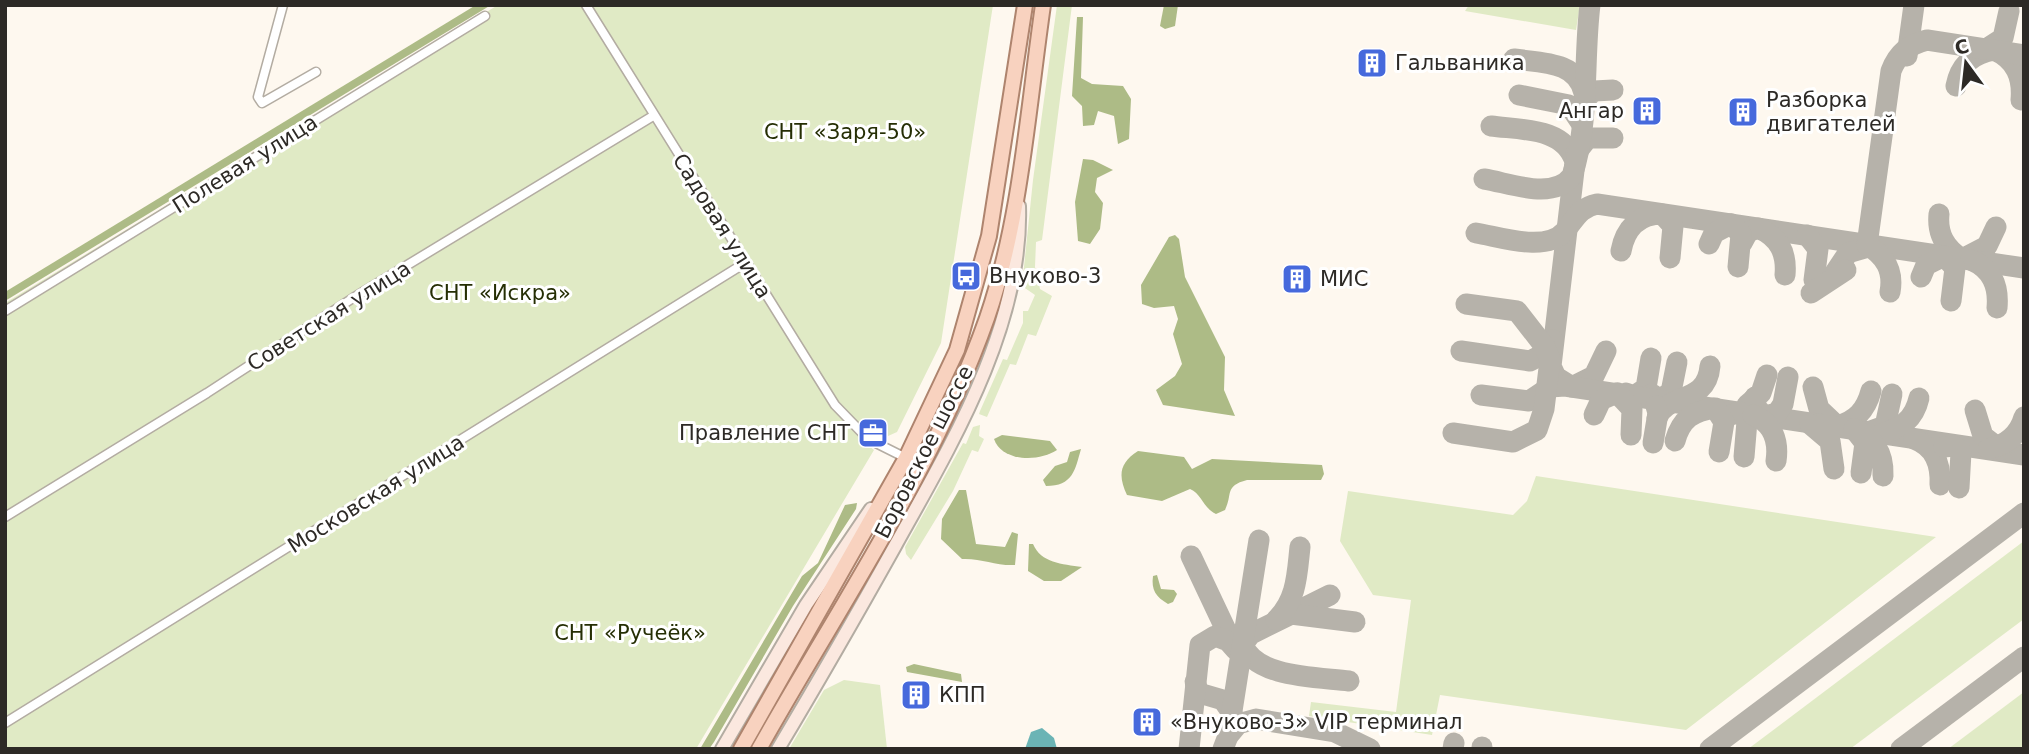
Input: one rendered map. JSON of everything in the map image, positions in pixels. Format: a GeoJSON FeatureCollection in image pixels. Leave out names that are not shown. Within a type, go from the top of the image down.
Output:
{"type":"FeatureCollection","features":[{"type":"Feature","properties":{"kind":"main road","name":"Боровское шоссе"},"geometry":{"type":"LineString","coordinates":[[759,749],[802,658],[906,458],[957,350],[980,275],[999,184],[1025,5]]}},
{"type":"Feature","properties":{"kind":"main road","name":"Боровское шоссе"},"geometry":{"type":"LineString","coordinates":[[741,749],[802,658],[928,454],[963,380],[991,306],[1017,185],[1043,5]]}},
{"type":"Feature","properties":{"kind":"main road"},"geometry":{"type":"LineString","coordinates":[[778,749],[835,654],[965,416],[1010,293],[1019,218],[1017,185]]}},
{"type":"Feature","properties":{"kind":"main road"},"geometry":{"type":"LineString","coordinates":[[722,749],[818,586],[863,520],[888,489]]}},
{"type":"Feature","properties":{"kind":"street"},"geometry":{"type":"LineString","coordinates":[[283,5],[258,97],[262,103],[316,72]]}},
{"type":"Feature","properties":{"kind":"street","name":"Садовая улица"},"geometry":{"type":"LineString","coordinates":[[586,5],[835,405],[868,439],[906,458]]}},
{"type":"Feature","properties":{"kind":"street","name":"Полевая улица"},"geometry":{"type":"LineString","coordinates":[[5,311],[485,16]]}},
{"type":"Feature","properties":{"kind":"street","name":"Советская улица"},"geometry":{"type":"LineString","coordinates":[[5,517],[132,436],[207,393],[353,298],[653,116]]}},
{"type":"Feature","properties":{"kind":"street","name":"Московская улица"},"geometry":{"type":"LineString","coordinates":[[5,723],[745,263]]}},
{"type":"Feature","properties":{"kind":"green space"},"geometry":{"type":"Polygon","coordinates":[[[476,5],[491,5],[5,301],[5,292],[476,5]]]}},
{"type":"Feature","properties":{"kind":"green space","name":"СНТ «Искра»"},"geometry":{"type":"Polygon","coordinates":[[[498,5],[993,5],[941,343],[897,432],[868,445],[874,450],[696,749],[5,749],[5,303],[498,5]]]}},
{"type":"Feature","properties":{"kind":"green space"},"geometry":{"type":"Polygon","coordinates":[[[1057,5],[1072,5],[1042,240],[1036,242],[1035,267],[1040,289],[1052,296],[1036,336],[1028,334],[1016,365],[1010,364],[987,417],[979,414],[980,411],[1003,359],[1007,360],[1023,323],[1023,311],[1028,311],[1035,295],[1022,286],[1033,180],[1057,5]]]}},
{"type":"Feature","properties":{"kind":"green space"},"geometry":{"type":"Polygon","coordinates":[[[1164,5],[1178,5],[1175,26],[1165,29],[1160,26],[1164,5]]]}},
{"type":"Feature","properties":{"kind":"green space"},"geometry":{"type":"Polygon","coordinates":[[[1469,5],[1580,5],[1576,30],[1465,11],[1469,5]]]}},
{"type":"Feature","properties":{"kind":"green space"},"geometry":{"type":"Polygon","coordinates":[[[1077,17],[1083,17],[1081,78],[1092,84],[1123,86],[1131,99],[1129,139],[1118,144],[1114,116],[1098,111],[1094,125],[1083,126],[1082,106],[1072,96],[1077,17]]]}},
{"type":"Feature","properties":{"kind":"green space"},"geometry":{"type":"Polygon","coordinates":[[[1083,159],[1093,160],[1113,170],[1097,178],[1095,192],[1103,203],[1100,229],[1090,244],[1078,241],[1075,202],[1083,159]]]}},
{"type":"Feature","properties":{"kind":"green space"},"geometry":{"type":"Polygon","coordinates":[[[1175,235],[1179,239],[1185,277],[1225,357],[1224,390],[1235,416],[1163,405],[1156,390],[1175,376],[1182,364],[1173,334],[1178,319],[1174,306],[1154,308],[1142,304],[1141,285],[1169,237],[1175,235]]]}},
{"type":"Feature","properties":{"kind":"green space"},"geometry":{"type":"Polygon","coordinates":[[[980,425],[979,436],[984,439],[978,452],[972,450],[953,491],[911,560],[905,547],[963,443],[966,444],[973,427],[980,425]]]}},
{"type":"Feature","properties":{"kind":"green space"},"geometry":{"type":"Polygon","coordinates":[[[1002,435],[1050,441],[1057,450],[1041,457],[1013,456],[998,447],[994,439],[1002,435]]]}},
{"type":"Feature","properties":{"kind":"green space"},"geometry":{"type":"Polygon","coordinates":[[[1081,449],[1074,470],[1067,480],[1046,486],[1043,480],[1055,466],[1067,462],[1070,452],[1081,449]]]}},
{"type":"Feature","properties":{"kind":"green space"},"geometry":{"type":"Polygon","coordinates":[[[1138,451],[1184,457],[1192,469],[1212,459],[1322,465],[1324,474],[1321,480],[1240,482],[1230,491],[1225,510],[1216,514],[1190,489],[1162,501],[1127,495],[1122,482],[1122,470],[1127,460],[1138,451]]]}},
{"type":"Feature","properties":{"kind":"green space"},"geometry":{"type":"Polygon","coordinates":[[[1536,476],[1936,537],[1686,730],[1440,695],[1432,735],[1309,716],[1311,702],[1396,712],[1411,600],[1373,595],[1340,541],[1348,491],[1513,515],[1527,501],[1536,476]]]}},
{"type":"Feature","properties":{"kind":"green space"},"geometry":{"type":"Polygon","coordinates":[[[959,490],[966,490],[976,544],[1005,547],[1012,532],[1018,534],[1015,565],[962,559],[941,539],[942,519],[959,490]]]}},
{"type":"Feature","properties":{"kind":"green space"},"geometry":{"type":"Polygon","coordinates":[[[857,503],[856,509],[793,606],[714,742],[709,749],[700,749],[802,576],[818,563],[845,505],[857,503]]]}},
{"type":"Feature","properties":{"kind":"green space"},"geometry":{"type":"Polygon","coordinates":[[[2024,541],[2024,619],[1850,749],[1748,749],[2024,541]]]}},
{"type":"Feature","properties":{"kind":"green space"},"geometry":{"type":"Polygon","coordinates":[[[1029,544],[1033,544],[1047,559],[1082,567],[1061,581],[1044,581],[1028,571],[1029,544]]]}},
{"type":"Feature","properties":{"kind":"green space"},"geometry":{"type":"Polygon","coordinates":[[[1157,575],[1161,589],[1174,590],[1177,594],[1173,602],[1168,604],[1155,593],[1153,576],[1157,575]]]}},
{"type":"Feature","properties":{"kind":"green space"},"geometry":{"type":"Polygon","coordinates":[[[914,664],[961,674],[962,682],[907,672],[906,667],[914,664]]]}},
{"type":"Feature","properties":{"kind":"green space"},"geometry":{"type":"Polygon","coordinates":[[[844,680],[880,685],[887,749],[789,749],[824,690],[844,680]]]}},
{"type":"Feature","properties":{"kind":"green space"},"geometry":{"type":"Polygon","coordinates":[[[2024,692],[2024,749],[1948,749],[2024,692]]]}},
{"type":"Feature","properties":{"kind":"water"},"geometry":{"type":"Polygon","coordinates":[[[1042,728],[1054,738],[1057,749],[1025,749],[1031,732],[1042,728]]]}},
{"type":"Feature","properties":{"kind":"taxiway"},"geometry":{"type":"LineString","coordinates":[[1484,179],[1543,189],[1554,188],[1572,176],[1584,113],[1590,5]]}},
{"type":"Feature","properties":{"kind":"taxiway"},"geometry":{"type":"LineString","coordinates":[[1907,56],[1914,5]]}},
{"type":"Feature","properties":{"kind":"taxiway"},"geometry":{"type":"LineString","coordinates":[[1986,49],[2003,38],[2009,11]]}},
{"type":"Feature","properties":{"kind":"taxiway"},"geometry":{"type":"LineString","coordinates":[[1890,292],[1891,277],[1887,264],[1867,245],[1894,65],[1904,51],[1927,40],[2024,55]]}},
{"type":"Feature","properties":{"kind":"taxiway"},"geometry":{"type":"LineString","coordinates":[[1956,86],[1964,66],[1969,61],[1994,50],[2013,64],[2021,84],[2021,100]]}},
{"type":"Feature","properties":{"kind":"taxiway"},"geometry":{"type":"LineString","coordinates":[[1514,59],[1547,63],[1566,69],[1574,75],[1584,93]]}},
{"type":"Feature","properties":{"kind":"taxiway"},"geometry":{"type":"LineString","coordinates":[[1583,101],[1594,91],[1613,90]]}},
{"type":"Feature","properties":{"kind":"taxiway"},"geometry":{"type":"LineString","coordinates":[[1519,95],[1569,105],[1581,123]]}},
{"type":"Feature","properties":{"kind":"taxiway"},"geometry":{"type":"LineString","coordinates":[[1491,126],[1540,132],[1562,142],[1570,151],[1575,162],[1551,366],[1556,377],[1572,387],[1594,376],[1606,351]]}},
{"type":"Feature","properties":{"kind":"taxiway"},"geometry":{"type":"LineString","coordinates":[[1576,153],[1588,138],[1613,138]]}},
{"type":"Feature","properties":{"kind":"taxiway"},"geometry":{"type":"LineString","coordinates":[[1476,233],[1523,242],[1547,241],[1557,238],[1582,211],[1597,204],[2024,268]]}},
{"type":"Feature","properties":{"kind":"taxiway"},"geometry":{"type":"LineString","coordinates":[[1621,251],[1634,224],[1646,217],[1662,214],[1673,226],[1670,258]]}},
{"type":"Feature","properties":{"kind":"taxiway"},"geometry":{"type":"LineString","coordinates":[[1939,214],[1939,228],[1943,240],[1962,259],[1987,246],[1996,227]]}},
{"type":"Feature","properties":{"kind":"taxiway"},"geometry":{"type":"LineString","coordinates":[[1709,244],[1714,233],[1731,224],[1741,234],[1738,267]]}},
{"type":"Feature","properties":{"kind":"taxiway"},"geometry":{"type":"LineString","coordinates":[[1742,243],[1748,232],[1758,228],[1771,236],[1783,253],[1785,275]]}},
{"type":"Feature","properties":{"kind":"taxiway"},"geometry":{"type":"LineString","coordinates":[[1807,235],[1818,249],[1814,280]]}},
{"type":"Feature","properties":{"kind":"taxiway"},"geometry":{"type":"LineString","coordinates":[[1834,274],[1848,253],[1872,246]]}},
{"type":"Feature","properties":{"kind":"taxiway"},"geometry":{"type":"LineString","coordinates":[[1921,277],[1926,265],[1944,256],[1955,268],[1951,301]]}},
{"type":"Feature","properties":{"kind":"taxiway"},"geometry":{"type":"LineString","coordinates":[[1971,260],[1984,268],[1993,279],[1997,292],[1997,308]]}},
{"type":"Feature","properties":{"kind":"taxiway"},"geometry":{"type":"LineString","coordinates":[[1811,293],[1846,270]]}},
{"type":"Feature","properties":{"kind":"taxiway"},"geometry":{"type":"LineString","coordinates":[[1453,433],[1513,442],[1537,430],[1544,409],[1550,360],[1545,347],[1517,311],[1466,304]]}},
{"type":"Feature","properties":{"kind":"taxiway"},"geometry":{"type":"LineString","coordinates":[[1461,351],[1530,361],[1547,352],[1553,340]]}},
{"type":"Feature","properties":{"kind":"taxiway"},"geometry":{"type":"LineString","coordinates":[[1626,393],[1634,396],[1646,388],[1651,358]]}},
{"type":"Feature","properties":{"kind":"taxiway"},"geometry":{"type":"LineString","coordinates":[[1652,394],[1659,400],[1671,392],[1677,362]]}},
{"type":"Feature","properties":{"kind":"taxiway"},"geometry":{"type":"LineString","coordinates":[[1657,418],[1669,404],[1695,393],[1702,387],[1710,366]]}},
{"type":"Feature","properties":{"kind":"taxiway"},"geometry":{"type":"LineString","coordinates":[[1747,405],[1761,393],[1767,375]]}},
{"type":"Feature","properties":{"kind":"taxiway"},"geometry":{"type":"LineString","coordinates":[[1755,397],[1756,406],[1763,414],[1766,416],[1777,413],[1783,404],[1788,377]]}},
{"type":"Feature","properties":{"kind":"taxiway"},"geometry":{"type":"LineString","coordinates":[[1481,395],[1529,401],[1550,387],[1565,386],[2024,455]]}},
{"type":"Feature","properties":{"kind":"taxiway"},"geometry":{"type":"LineString","coordinates":[[1813,387],[1819,409],[1837,426],[1859,414],[1871,391]]}},
{"type":"Feature","properties":{"kind":"taxiway"},"geometry":{"type":"LineString","coordinates":[[1594,415],[1601,400],[1617,393],[1632,409],[1631,435]]}},
{"type":"Feature","properties":{"kind":"taxiway"},"geometry":{"type":"LineString","coordinates":[[1871,431],[1885,426],[1892,394]]}},
{"type":"Feature","properties":{"kind":"taxiway"},"geometry":{"type":"LineString","coordinates":[[1881,434],[1906,422],[1914,412],[1919,398]]}},
{"type":"Feature","properties":{"kind":"taxiway"},"geometry":{"type":"LineString","coordinates":[[1653,443],[1658,413],[1656,406]]}},
{"type":"Feature","properties":{"kind":"taxiway"},"geometry":{"type":"LineString","coordinates":[[1675,441],[1689,417],[1715,408],[1724,422],[1719,452]]}},
{"type":"Feature","properties":{"kind":"taxiway"},"geometry":{"type":"LineString","coordinates":[[1975,410],[1983,436],[2001,450]]}},
{"type":"Feature","properties":{"kind":"taxiway"},"geometry":{"type":"LineString","coordinates":[[1731,415],[1739,412],[1747,421],[1744,457]]}},
{"type":"Feature","properties":{"kind":"taxiway"},"geometry":{"type":"LineString","coordinates":[[1753,415],[1770,428],[1775,440],[1776,461]]}},
{"type":"Feature","properties":{"kind":"taxiway"},"geometry":{"type":"LineString","coordinates":[[1988,449],[2011,438],[2024,417]]}},
{"type":"Feature","properties":{"kind":"taxiway"},"geometry":{"type":"LineString","coordinates":[[1810,424],[1830,441],[1834,469]]}},
{"type":"Feature","properties":{"kind":"taxiway"},"geometry":{"type":"LineString","coordinates":[[1861,473],[1865,443],[1854,429],[1867,437],[1880,453],[1883,476]]}},
{"type":"Feature","properties":{"kind":"taxiway"},"geometry":{"type":"LineString","coordinates":[[1914,439],[1927,447],[1935,457],[1940,485]]}},
{"type":"Feature","properties":{"kind":"taxiway"},"geometry":{"type":"LineString","coordinates":[[1944,447],[1954,446],[1961,452],[1959,488]]}},
{"type":"Feature","properties":{"kind":"taxiway"},"geometry":{"type":"LineString","coordinates":[[1710,749],[2024,513]]}},
{"type":"Feature","properties":{"kind":"taxiway"},"geometry":{"type":"LineString","coordinates":[[1223,749],[1228,736],[1259,540]]}},
{"type":"Feature","properties":{"kind":"taxiway"},"geometry":{"type":"LineString","coordinates":[[1276,620],[1292,595],[1300,547]]}},
{"type":"Feature","properties":{"kind":"taxiway"},"geometry":{"type":"LineString","coordinates":[[1191,556],[1234,647]]}},
{"type":"Feature","properties":{"kind":"taxiway"},"geometry":{"type":"LineString","coordinates":[[1330,595],[1251,634],[1243,644],[1249,655],[1273,670],[1349,681]]}},
{"type":"Feature","properties":{"kind":"taxiway"},"geometry":{"type":"LineString","coordinates":[[1291,614],[1355,622]]}},
{"type":"Feature","properties":{"kind":"taxiway"},"geometry":{"type":"LineString","coordinates":[[1189,749],[1200,645],[1215,636],[1228,641],[1236,650]]}},
{"type":"Feature","properties":{"kind":"taxiway"},"geometry":{"type":"LineString","coordinates":[[1901,749],[2024,657]]}},
{"type":"Feature","properties":{"kind":"taxiway"},"geometry":{"type":"LineString","coordinates":[[1195,682],[1199,693],[1223,700],[1232,713]]}},
{"type":"Feature","properties":{"kind":"taxiway"},"geometry":{"type":"LineString","coordinates":[[1228,736],[1238,724],[1256,719],[1335,732],[1370,749]]}},
{"type":"Feature","properties":{"kind":"taxiway"},"geometry":{"type":"LineString","coordinates":[[1453,749],[1454,743]]}},
{"type":"Feature","properties":{"kind":"place","name":"Гальваника"},"geometry":{"type":"Point","coordinates":[1372,63]}},
{"type":"Feature","properties":{"kind":"place","name":"Ангар"},"geometry":{"type":"Point","coordinates":[1647,111]}},
{"type":"Feature","properties":{"kind":"place","name":"Разборка двигателей"},"geometry":{"type":"Point","coordinates":[1743,112]}},
{"type":"Feature","properties":{"kind":"place","name":"Внуково-3"},"geometry":{"type":"Point","coordinates":[966,276]}},
{"type":"Feature","properties":{"kind":"place","name":"МИС"},"geometry":{"type":"Point","coordinates":[1297,279]}},
{"type":"Feature","properties":{"kind":"place","name":"Правление СНТ"},"geometry":{"type":"Point","coordinates":[873,433]}},
{"type":"Feature","properties":{"kind":"place","name":"КПП"},"geometry":{"type":"Point","coordinates":[916,695]}},
{"type":"Feature","properties":{"kind":"place","name":"«Внуково-3» VIP терминал"},"geometry":{"type":"Point","coordinates":[1147,722]}},
{"type":"Feature","properties":{"kind":"park label","name":"СНТ «Заря-50»"},"geometry":{"type":"Point","coordinates":[845,132]}},
{"type":"Feature","properties":{"kind":"park label","name":"СНТ «Ручеёк»"},"geometry":{"type":"Point","coordinates":[630,633]}}]}
